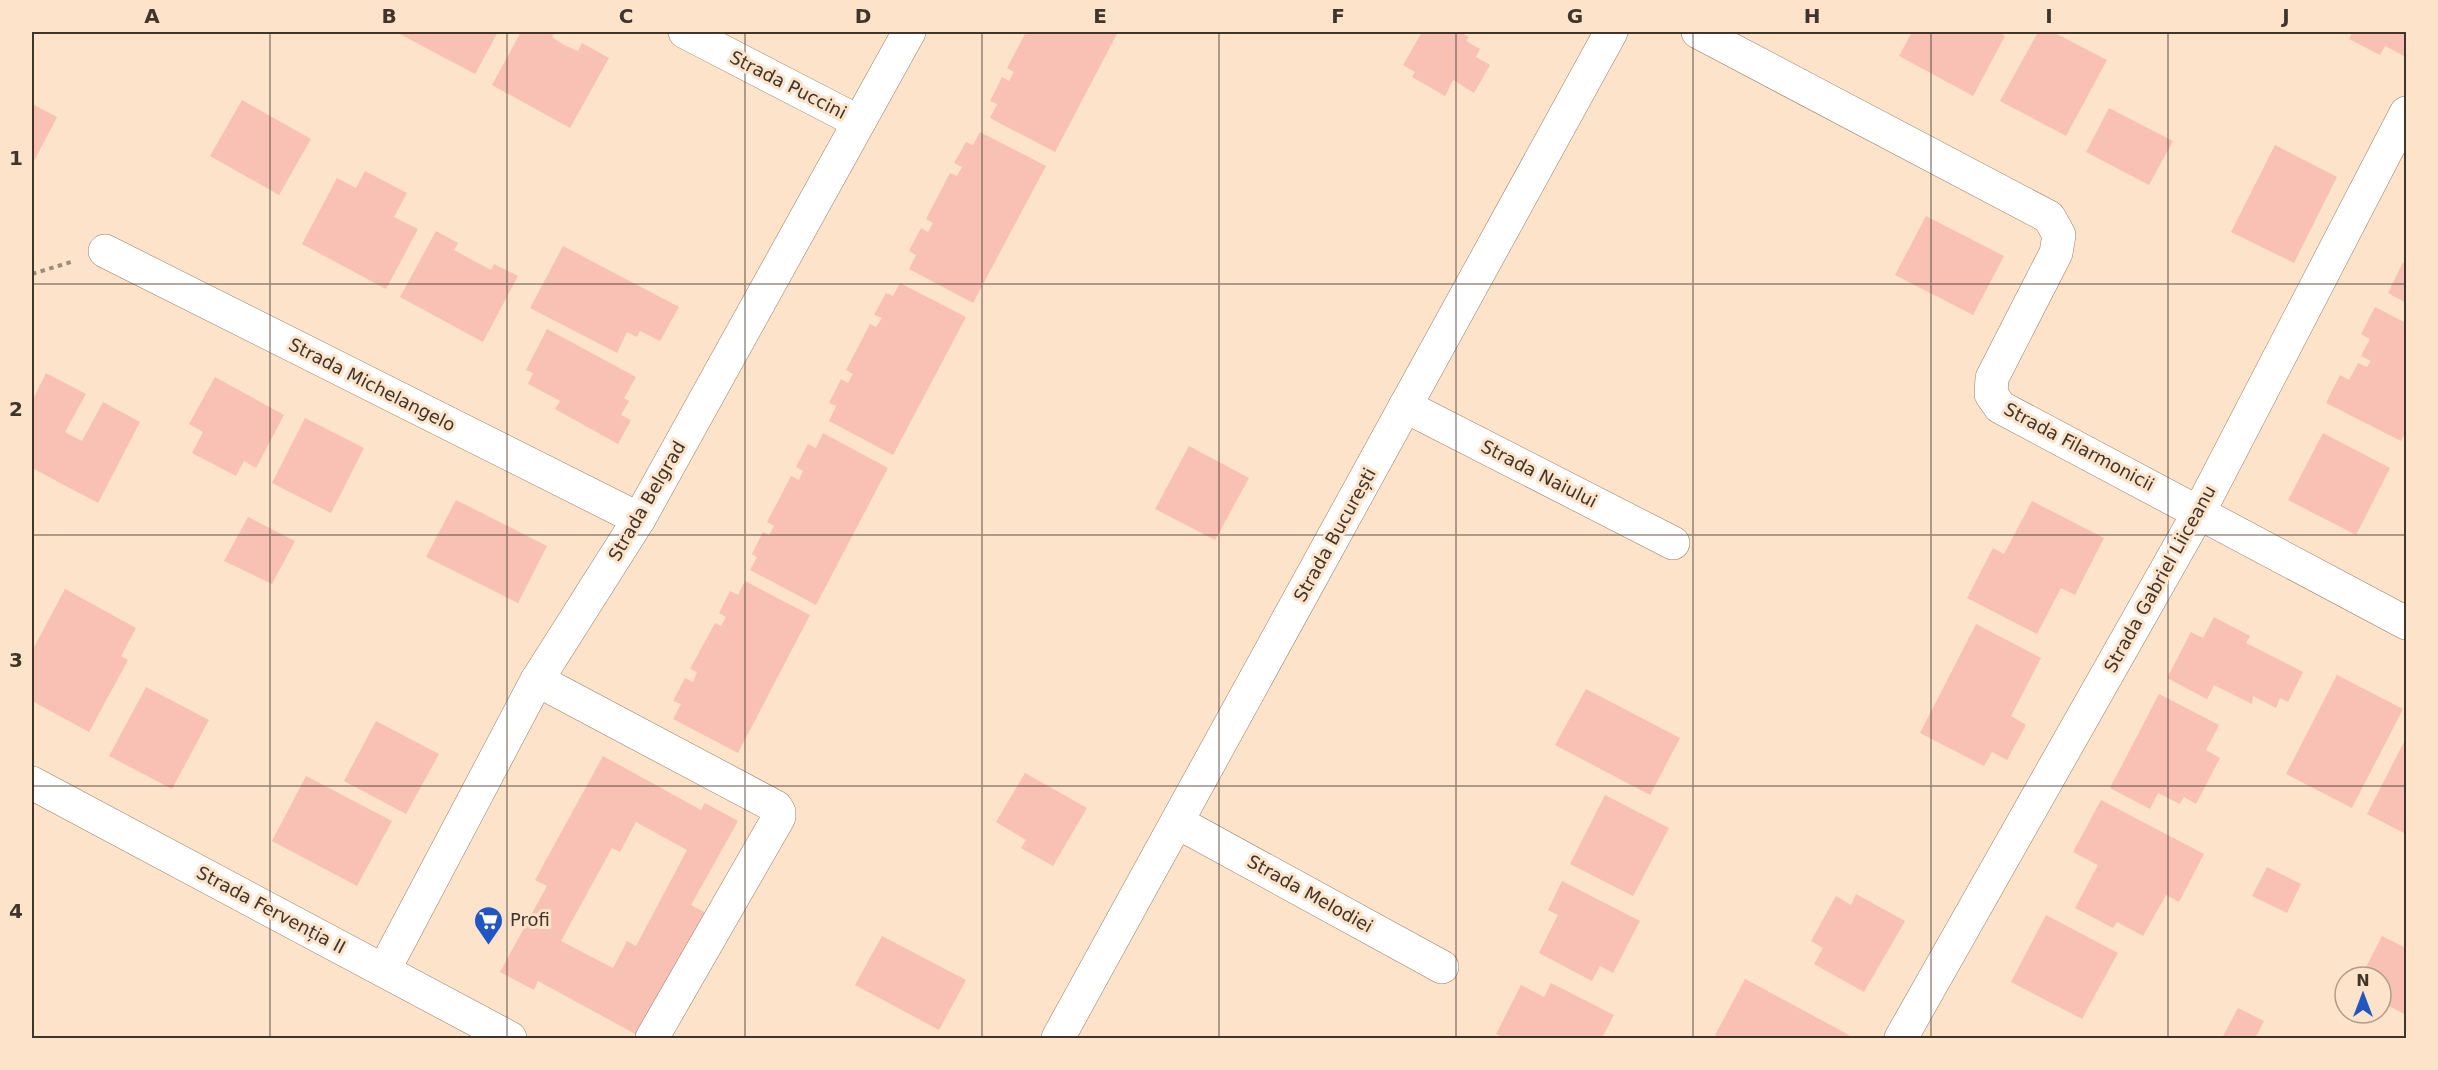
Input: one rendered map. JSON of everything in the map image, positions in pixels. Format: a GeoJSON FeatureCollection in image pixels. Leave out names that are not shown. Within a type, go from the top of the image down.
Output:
{"type":"FeatureCollection","features":[{"type":"Feature","properties":{"kind":"street","name":"Strada Puccini"},"geometry":{"type":"LineString","coordinates":[[685,32],[860,122]]}},
{"type":"Feature","properties":{"kind":"street","name":"Strada Belgrad"},"geometry":{"type":"LineString","coordinates":[[384,970],[537,680],[639,519],[909,32]]}},
{"type":"Feature","properties":{"kind":"street","name":"Strada București"},"geometry":{"type":"LineString","coordinates":[[1058,1038],[1611,32]]}},
{"type":"Feature","properties":{"kind":"street","name":"Strada Filarmonicii"},"geometry":{"type":"LineString","coordinates":[[1698,32],[2049,217],[2059,234],[2056,254],[1992,378],[1991,394],[2000,407],[2406,623]]}},
{"type":"Feature","properties":{"kind":"street","name":"Strada Gabriel Liiceanu"},"geometry":{"type":"LineString","coordinates":[[1901,1038],[2199,512],[2406,113]]}},
{"type":"Feature","properties":{"kind":"street","name":"Strada Michelangelo"},"geometry":{"type":"LineString","coordinates":[[105,251],[639,519]]}},
{"type":"Feature","properties":{"kind":"street","name":"Strada Naiului"},"geometry":{"type":"LineString","coordinates":[[1405,406],[1673,543]]}},
{"type":"Feature","properties":{"kind":"street"},"geometry":{"type":"LineString","coordinates":[[537,680],[776,807],[779,812],[779,817],[652,1038]]}},
{"type":"Feature","properties":{"kind":"street","name":"Strada Fervenția II"},"geometry":{"type":"LineString","coordinates":[[32,783],[510,1038]]}},
{"type":"Feature","properties":{"kind":"street","name":"Strada Melodiei"},"geometry":{"type":"LineString","coordinates":[[1178,822],[1442,967]]}},
{"type":"Feature","properties":{"kind":"path"},"geometry":{"type":"LineString","coordinates":[[32,274],[105,251]]}},
{"type":"Feature","properties":{"kind":"building"},"geometry":{"type":"Polygon","coordinates":[[[396,32],[498,32],[475,74],[396,32]]]}},
{"type":"Feature","properties":{"kind":"building"},"geometry":{"type":"Polygon","coordinates":[[[521,32],[555,32],[552,37],[564,45],[578,51],[582,43],[609,58],[570,128],[492,85],[521,32]]]}},
{"type":"Feature","properties":{"kind":"building"},"geometry":{"type":"Polygon","coordinates":[[[1026,32],[1118,32],[1055,152],[990,118],[997,104],[990,101],[1002,77],[1009,81],[1014,72],[1007,68],[1026,32]]]}},
{"type":"Feature","properties":{"kind":"building"},"geometry":{"type":"Polygon","coordinates":[[[1422,32],[1460,32],[1469,37],[1466,41],[1480,49],[1476,57],[1490,65],[1474,93],[1453,80],[1445,96],[1412,77],[1415,72],[1403,65],[1422,32]]]}},
{"type":"Feature","properties":{"kind":"building"},"geometry":{"type":"Polygon","coordinates":[[[1912,32],[1997,32],[2005,36],[1973,96],[1899,56],[1912,32]]]}},
{"type":"Feature","properties":{"kind":"building"},"geometry":{"type":"Polygon","coordinates":[[[2038,32],[2053,32],[2107,60],[2066,136],[2000,101],[2038,32]]]}},
{"type":"Feature","properties":{"kind":"building"},"geometry":{"type":"Polygon","coordinates":[[[2353,32],[2406,32],[2406,57],[2385,46],[2380,55],[2349,39],[2353,32]]]}},
{"type":"Feature","properties":{"kind":"building"},"geometry":{"type":"Polygon","coordinates":[[[242,100],[311,139],[279,195],[210,156],[242,100]]]}},
{"type":"Feature","properties":{"kind":"building"},"geometry":{"type":"Polygon","coordinates":[[[32,104],[57,117],[32,165],[32,104]]]}},
{"type":"Feature","properties":{"kind":"building"},"geometry":{"type":"Polygon","coordinates":[[[2109,108],[2173,141],[2149,185],[2086,152],[2109,108]]]}},
{"type":"Feature","properties":{"kind":"building"},"geometry":{"type":"Polygon","coordinates":[[[980,132],[1046,166],[973,303],[909,269],[916,255],[909,251],[921,228],[928,232],[933,223],[926,219],[950,173],[957,176],[962,167],[954,163],[966,142],[973,145],[980,132]]]}},
{"type":"Feature","properties":{"kind":"building"},"geometry":{"type":"Polygon","coordinates":[[[2275,145],[2337,177],[2294,263],[2231,232],[2275,145]]]}},
{"type":"Feature","properties":{"kind":"building"},"geometry":{"type":"Polygon","coordinates":[[[365,171],[407,193],[394,217],[418,229],[386,289],[302,244],[337,178],[356,188],[365,171]]]}},
{"type":"Feature","properties":{"kind":"building"},"geometry":{"type":"Polygon","coordinates":[[[1926,216],[2004,256],[1973,315],[1895,275],[1926,216]]]}},
{"type":"Feature","properties":{"kind":"building"},"geometry":{"type":"Polygon","coordinates":[[[436,231],[458,243],[454,250],[491,270],[494,264],[518,276],[483,342],[400,297],[436,231]]]}},
{"type":"Feature","properties":{"kind":"building"},"geometry":{"type":"Polygon","coordinates":[[[563,246],[679,307],[660,341],[640,331],[637,337],[627,332],[617,353],[530,308],[563,246]]]}},
{"type":"Feature","properties":{"kind":"building"},"geometry":{"type":"Polygon","coordinates":[[[2403,262],[2406,264],[2406,303],[2388,293],[2403,262]]]}},
{"type":"Feature","properties":{"kind":"building"},"geometry":{"type":"Polygon","coordinates":[[[900,283],[966,317],[893,455],[829,421],[836,406],[829,403],[841,379],[848,383],[853,374],[846,370],[870,324],[876,327],[882,318],[874,315],[886,293],[893,296],[900,283]]]}},
{"type":"Feature","properties":{"kind":"building"},"geometry":{"type":"Polygon","coordinates":[[[2375,307],[2406,323],[2406,431],[2401,441],[2326,403],[2340,375],[2349,380],[2358,363],[2367,367],[2371,361],[2361,356],[2370,339],[2361,334],[2375,307]]]}},
{"type":"Feature","properties":{"kind":"building"},"geometry":{"type":"Polygon","coordinates":[[[547,329],[636,377],[624,398],[629,401],[621,415],[631,420],[618,444],[555,409],[560,401],[528,384],[533,373],[526,370],[547,329]]]}},
{"type":"Feature","properties":{"kind":"building"},"geometry":{"type":"Polygon","coordinates":[[[46,373],[86,394],[65,432],[82,441],[103,402],[140,422],[98,503],[32,468],[32,401],[46,373]]]}},
{"type":"Feature","properties":{"kind":"building"},"geometry":{"type":"Polygon","coordinates":[[[215,377],[284,415],[256,468],[244,461],[236,476],[192,453],[203,432],[189,424],[215,377]]]}},
{"type":"Feature","properties":{"kind":"building"},"geometry":{"type":"Polygon","coordinates":[[[305,418],[364,448],[331,513],[272,483],[305,418]]]}},
{"type":"Feature","properties":{"kind":"building"},"geometry":{"type":"Polygon","coordinates":[[[823,433],[888,468],[816,605],[750,570],[757,557],[752,554],[763,532],[769,535],[774,526],[767,522],[791,476],[799,480],[803,471],[796,467],[808,444],[816,448],[823,433]]]}},
{"type":"Feature","properties":{"kind":"building"},"geometry":{"type":"Polygon","coordinates":[[[2323,433],[2390,468],[2356,535],[2288,500],[2323,433]]]}},
{"type":"Feature","properties":{"kind":"building"},"geometry":{"type":"Polygon","coordinates":[[[1189,446],[1249,478],[1215,540],[1155,509],[1189,446]]]}},
{"type":"Feature","properties":{"kind":"building"},"geometry":{"type":"Polygon","coordinates":[[[456,500],[547,546],[518,603],[426,557],[456,500]]]}},
{"type":"Feature","properties":{"kind":"building"},"geometry":{"type":"Polygon","coordinates":[[[2032,501],[2104,538],[2075,595],[2061,588],[2037,634],[1967,598],[1993,548],[2004,554],[2032,501]]]}},
{"type":"Feature","properties":{"kind":"building"},"geometry":{"type":"Polygon","coordinates":[[[248,517],[295,541],[272,584],[224,561],[248,517]]]}},
{"type":"Feature","properties":{"kind":"building"},"geometry":{"type":"Polygon","coordinates":[[[745,581],[810,615],[738,753],[673,719],[681,704],[673,701],[685,678],[693,682],[697,672],[690,669],[715,623],[721,626],[726,617],[719,613],[730,591],[738,595],[745,581]]]}},
{"type":"Feature","properties":{"kind":"building"},"geometry":{"type":"Polygon","coordinates":[[[65,589],[136,628],[121,656],[128,660],[89,732],[32,701],[32,651],[65,589]]]}},
{"type":"Feature","properties":{"kind":"building"},"geometry":{"type":"Polygon","coordinates":[[[2214,617],[2250,636],[2246,643],[2303,672],[2288,702],[2280,698],[2276,708],[2253,696],[2252,704],[2214,685],[2207,699],[2167,678],[2191,632],[2203,638],[2214,617]]]}},
{"type":"Feature","properties":{"kind":"building"},"geometry":{"type":"Polygon","coordinates":[[[1976,624],[2041,658],[2011,716],[2026,725],[2007,760],[1992,752],[1984,766],[1920,733],[1976,624]]]}},
{"type":"Feature","properties":{"kind":"building"},"geometry":{"type":"Polygon","coordinates":[[[2337,675],[2403,709],[2352,808],[2286,774],[2337,675]]]}},
{"type":"Feature","properties":{"kind":"building"},"geometry":{"type":"Polygon","coordinates":[[[146,687],[209,720],[172,789],[109,756],[146,687]]]}},
{"type":"Feature","properties":{"kind":"building"},"geometry":{"type":"Polygon","coordinates":[[[1586,689],[1680,738],[1650,795],[1555,745],[1586,689]]]}},
{"type":"Feature","properties":{"kind":"building"},"geometry":{"type":"Polygon","coordinates":[[[2159,694],[2219,725],[2206,750],[2220,758],[2196,804],[2184,797],[2180,804],[2158,793],[2150,809],[2110,788],[2159,694]]]}},
{"type":"Feature","properties":{"kind":"building"},"geometry":{"type":"Polygon","coordinates":[[[376,721],[439,754],[406,814],[344,781],[376,721]]]}},
{"type":"Feature","properties":{"kind":"building"},"geometry":{"type":"Polygon","coordinates":[[[2406,738],[2406,834],[2367,814],[2406,738]]]}},
{"type":"Feature","properties":{"kind":"building"},"geometry":{"type":"Polygon","coordinates":[[[603,756],[701,810],[705,803],[738,821],[691,905],[706,913],[639,1036],[538,981],[534,990],[500,972],[547,886],[535,880],[603,756]],[[636,822],[620,852],[612,848],[561,941],[613,968],[627,941],[636,946],[687,850],[636,822]]]}},
{"type":"Feature","properties":{"kind":"building"},"geometry":{"type":"Polygon","coordinates":[[[1025,773],[1087,808],[1053,866],[1021,848],[1026,840],[996,822],[1025,773]]]}},
{"type":"Feature","properties":{"kind":"building"},"geometry":{"type":"Polygon","coordinates":[[[306,776],[392,821],[357,886],[272,841],[306,776]]]}},
{"type":"Feature","properties":{"kind":"building"},"geometry":{"type":"Polygon","coordinates":[[[1605,795],[1669,828],[1633,896],[1570,864],[1605,795]]]}},
{"type":"Feature","properties":{"kind":"building"},"geometry":{"type":"Polygon","coordinates":[[[2101,800],[2204,854],[2179,902],[2166,895],[2143,936],[2117,922],[2113,928],[2075,908],[2098,865],[2073,852],[2101,800]]]}},
{"type":"Feature","properties":{"kind":"building"},"geometry":{"type":"Polygon","coordinates":[[[2267,867],[2301,884],[2287,913],[2252,896],[2267,867]]]}},
{"type":"Feature","properties":{"kind":"building"},"geometry":{"type":"Polygon","coordinates":[[[1562,881],[1640,921],[1613,973],[1600,966],[1592,981],[1539,953],[1558,915],[1548,910],[1562,881]]]}},
{"type":"Feature","properties":{"kind":"building"},"geometry":{"type":"Polygon","coordinates":[[[1856,894],[1905,921],[1864,992],[1814,964],[1823,948],[1811,941],[1836,896],[1851,905],[1856,894]]]}},
{"type":"Feature","properties":{"kind":"building"},"geometry":{"type":"Polygon","coordinates":[[[2046,915],[2118,953],[2082,1019],[2011,982],[2046,915]]]}},
{"type":"Feature","properties":{"kind":"building"},"geometry":{"type":"Polygon","coordinates":[[[882,936],[966,980],[939,1030],[855,985],[882,936]]]}},
{"type":"Feature","properties":{"kind":"building"},"geometry":{"type":"Polygon","coordinates":[[[2382,936],[2406,948],[2406,1015],[2393,1008],[2393,965],[2367,965],[2382,936]]]}},
{"type":"Feature","properties":{"kind":"building"},"geometry":{"type":"Polygon","coordinates":[[[1745,979],[1849,1035],[1847,1038],[1722,1038],[1715,1035],[1745,979]]]}},
{"type":"Feature","properties":{"kind":"building"},"geometry":{"type":"Polygon","coordinates":[[[1551,983],[1614,1015],[1602,1038],[1504,1038],[1496,1034],[1521,985],[1544,997],[1551,983]]]}},
{"type":"Feature","properties":{"kind":"building"},"geometry":{"type":"Polygon","coordinates":[[[2238,1008],[2264,1021],[2255,1038],[2222,1038],[2238,1008]]]}},
{"type":"Feature","properties":{"kind":"place","name":"Profi"},"geometry":{"type":"Point","coordinates":[489,946]}}]}
